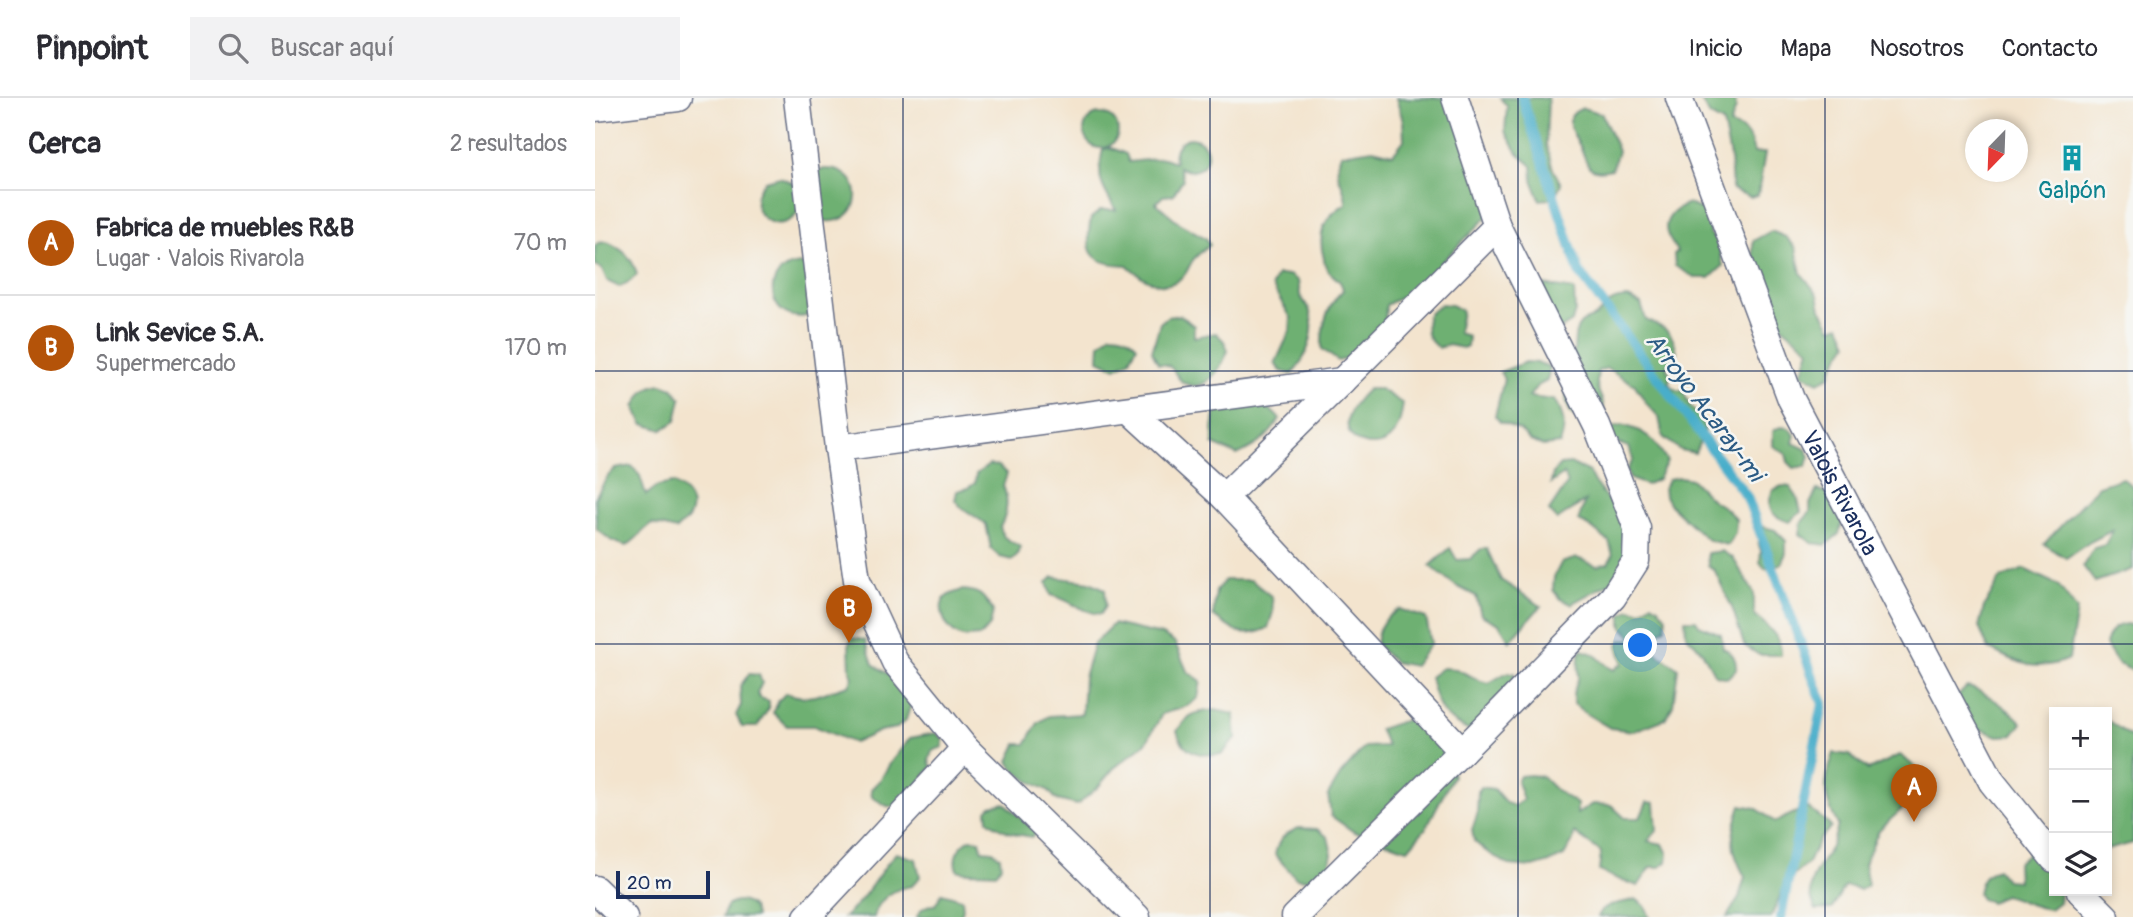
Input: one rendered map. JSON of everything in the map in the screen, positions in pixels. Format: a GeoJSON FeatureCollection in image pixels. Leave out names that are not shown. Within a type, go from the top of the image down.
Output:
{"type":"FeatureCollection","features":[{"type":"Feature","properties":{"kind":"street"},"geometry":{"type":"LineString","coordinates":[[595,108],[678,98]]}},
{"type":"Feature","properties":{"kind":"street"},"geometry":{"type":"LineString","coordinates":[[797,98],[838,448],[857,580],[894,662],[965,748],[1137,917]]}},
{"type":"Feature","properties":{"kind":"street"},"geometry":{"type":"LineString","coordinates":[[1295,917],[1613,597],[1636,561],[1637,528],[1597,426],[1497,226],[1455,98]]}},
{"type":"Feature","properties":{"kind":"street","name":"Valois Rivarola"},"geometry":{"type":"LineString","coordinates":[[1679,98],[1791,399],[1992,782],[2049,853]]}},
{"type":"Feature","properties":{"kind":"street"},"geometry":{"type":"LineString","coordinates":[[1224,497],[1497,226]]}},
{"type":"Feature","properties":{"kind":"street"},"geometry":{"type":"LineString","coordinates":[[838,448],[1342,381]]}},
{"type":"Feature","properties":{"kind":"street"},"geometry":{"type":"LineString","coordinates":[[1129,410],[1224,497],[1462,751]]}},
{"type":"Feature","properties":{"kind":"street"},"geometry":{"type":"LineString","coordinates":[[807,917],[965,748]]}},
{"type":"Feature","properties":{"kind":"street"},"geometry":{"type":"LineString","coordinates":[[595,889],[624,917]]}},
{"type":"Feature","properties":{"kind":"street"},"geometry":{"type":"LineString","coordinates":[[2085,896],[2106,917]]}},
{"type":"Feature","properties":{"kind":"green space"},"geometry":{"type":"Polygon","coordinates":[[[1396,98],[1464,98],[1490,214],[1412,292],[1386,305],[1384,343],[1362,355],[1338,361],[1322,349],[1326,317],[1343,290],[1341,283],[1326,267],[1322,234],[1332,214],[1346,204],[1338,175],[1341,154],[1373,149],[1393,154],[1404,140],[1403,121],[1396,98]]]}},
{"type":"Feature","properties":{"kind":"green space"},"geometry":{"type":"Polygon","coordinates":[[[1500,98],[1548,98],[1546,144],[1553,169],[1561,184],[1554,198],[1540,200],[1533,182],[1532,166],[1518,153],[1505,131],[1507,106],[1500,98]]]}},
{"type":"Feature","properties":{"kind":"green space"},"geometry":{"type":"Polygon","coordinates":[[[1699,98],[1735,98],[1736,108],[1730,125],[1747,134],[1754,153],[1765,153],[1758,195],[1750,197],[1732,189],[1730,157],[1723,123],[1710,116],[1699,98]]]}},
{"type":"Feature","properties":{"kind":"green space"},"geometry":{"type":"Polygon","coordinates":[[[1583,108],[1602,114],[1618,151],[1612,169],[1594,170],[1586,162],[1570,126],[1571,116],[1583,108]]]}},
{"type":"Feature","properties":{"kind":"green space"},"geometry":{"type":"Polygon","coordinates":[[[1101,114],[1113,119],[1118,131],[1113,143],[1101,148],[1089,143],[1084,131],[1089,119],[1101,114]]]}},
{"type":"Feature","properties":{"kind":"green space"},"geometry":{"type":"Polygon","coordinates":[[[1191,138],[1205,146],[1207,153],[1203,166],[1189,171],[1179,167],[1183,179],[1173,195],[1163,196],[1156,203],[1182,225],[1206,238],[1210,245],[1193,260],[1185,274],[1171,284],[1155,283],[1140,276],[1127,265],[1098,259],[1090,248],[1091,218],[1101,210],[1116,210],[1101,181],[1103,149],[1112,148],[1126,154],[1129,162],[1164,158],[1175,162],[1177,146],[1183,140],[1191,138]]]}},
{"type":"Feature","properties":{"kind":"green space"},"geometry":{"type":"Polygon","coordinates":[[[824,169],[839,171],[849,178],[855,187],[853,208],[846,216],[834,221],[819,220],[816,172],[824,169]]]}},
{"type":"Feature","properties":{"kind":"green space"},"geometry":{"type":"Polygon","coordinates":[[[780,177],[795,184],[799,211],[790,220],[772,223],[758,211],[756,202],[758,192],[765,181],[780,177]]]}},
{"type":"Feature","properties":{"kind":"green space"},"geometry":{"type":"Polygon","coordinates":[[[1688,204],[1711,217],[1709,234],[1717,239],[1723,266],[1710,278],[1696,278],[1675,266],[1674,254],[1677,252],[1668,236],[1666,225],[1674,212],[1688,204]]]}},
{"type":"Feature","properties":{"kind":"green space"},"geometry":{"type":"Polygon","coordinates":[[[1771,231],[1786,237],[1796,248],[1801,273],[1818,295],[1821,309],[1832,328],[1840,325],[1848,343],[1833,366],[1830,376],[1819,382],[1802,374],[1810,349],[1775,321],[1763,288],[1760,270],[1753,254],[1753,241],[1771,231]]]}},
{"type":"Feature","properties":{"kind":"green space"},"geometry":{"type":"Polygon","coordinates":[[[607,242],[627,255],[637,275],[619,287],[607,281],[602,270],[595,264],[595,246],[607,242]]]}},
{"type":"Feature","properties":{"kind":"green space"},"geometry":{"type":"Polygon","coordinates":[[[801,264],[809,266],[814,313],[799,317],[787,314],[779,307],[773,286],[777,276],[786,268],[801,264]]]}},
{"type":"Feature","properties":{"kind":"green space"},"geometry":{"type":"Polygon","coordinates":[[[1277,275],[1289,275],[1298,281],[1300,295],[1309,308],[1312,320],[1309,345],[1292,374],[1281,371],[1275,364],[1290,331],[1291,318],[1272,286],[1277,275]]]}},
{"type":"Feature","properties":{"kind":"green space"},"geometry":{"type":"Polygon","coordinates":[[[1544,285],[1574,290],[1575,311],[1572,322],[1553,334],[1534,300],[1544,285]]]}},
{"type":"Feature","properties":{"kind":"green space"},"geometry":{"type":"Polygon","coordinates":[[[1628,298],[1641,304],[1646,320],[1663,328],[1673,339],[1677,352],[1666,366],[1670,375],[1669,384],[1676,390],[1683,391],[1690,406],[1702,419],[1705,430],[1695,453],[1680,450],[1663,437],[1659,417],[1635,385],[1607,368],[1598,371],[1597,380],[1604,412],[1587,423],[1568,408],[1567,383],[1579,326],[1613,301],[1628,298]]]}},
{"type":"Feature","properties":{"kind":"green space"},"geometry":{"type":"Polygon","coordinates":[[[1441,304],[1451,305],[1462,311],[1458,333],[1468,336],[1467,346],[1463,348],[1448,345],[1439,348],[1428,337],[1428,314],[1441,304]]]}},
{"type":"Feature","properties":{"kind":"green space"},"geometry":{"type":"Polygon","coordinates":[[[1180,315],[1194,326],[1194,337],[1216,333],[1225,342],[1228,351],[1212,378],[1199,385],[1184,383],[1169,366],[1158,363],[1152,351],[1160,323],[1167,317],[1180,315]]]}},
{"type":"Feature","properties":{"kind":"green space"},"geometry":{"type":"Polygon","coordinates":[[[1111,334],[1125,337],[1137,346],[1129,361],[1116,368],[1099,360],[1100,344],[1111,334]]]}},
{"type":"Feature","properties":{"kind":"green space"},"geometry":{"type":"Polygon","coordinates":[[[1526,362],[1550,367],[1547,381],[1537,386],[1529,397],[1554,400],[1558,406],[1563,421],[1560,444],[1543,446],[1530,441],[1520,430],[1500,422],[1495,416],[1504,379],[1500,372],[1526,362]]]}},
{"type":"Feature","properties":{"kind":"green space"},"geometry":{"type":"Polygon","coordinates":[[[662,384],[673,388],[681,399],[676,421],[662,430],[643,424],[635,407],[645,391],[662,384]]]}},
{"type":"Feature","properties":{"kind":"green space"},"geometry":{"type":"Polygon","coordinates":[[[1368,389],[1380,389],[1403,404],[1399,424],[1393,435],[1385,442],[1374,445],[1355,439],[1349,431],[1348,420],[1354,405],[1368,389]]]}},
{"type":"Feature","properties":{"kind":"green space"},"geometry":{"type":"Polygon","coordinates":[[[1255,395],[1280,419],[1271,432],[1237,455],[1213,444],[1217,402],[1255,395]]]}},
{"type":"Feature","properties":{"kind":"green space"},"geometry":{"type":"Polygon","coordinates":[[[1621,425],[1643,433],[1658,447],[1667,461],[1658,479],[1646,485],[1630,479],[1627,470],[1633,460],[1629,447],[1612,442],[1610,434],[1613,427],[1621,425]]]}},
{"type":"Feature","properties":{"kind":"green space"},"geometry":{"type":"Polygon","coordinates":[[[1780,427],[1789,428],[1795,435],[1793,443],[1806,449],[1810,456],[1807,466],[1794,468],[1788,462],[1786,454],[1773,446],[1773,431],[1780,427]]]}},
{"type":"Feature","properties":{"kind":"green space"},"geometry":{"type":"Polygon","coordinates":[[[1572,464],[1589,472],[1624,521],[1629,561],[1611,582],[1571,604],[1560,599],[1553,590],[1554,577],[1561,563],[1577,558],[1597,566],[1608,563],[1613,555],[1609,541],[1578,521],[1585,501],[1557,520],[1549,511],[1567,484],[1564,474],[1551,483],[1553,473],[1560,465],[1572,464]]]}},
{"type":"Feature","properties":{"kind":"green space"},"geometry":{"type":"Polygon","coordinates":[[[989,465],[998,466],[1007,474],[1003,486],[1006,507],[1000,527],[1004,537],[1020,547],[1012,560],[1000,557],[991,549],[986,524],[955,500],[957,491],[975,483],[976,474],[989,465]]]}},
{"type":"Feature","properties":{"kind":"green space"},"geometry":{"type":"Polygon","coordinates":[[[632,466],[640,476],[646,495],[658,486],[673,483],[682,489],[692,506],[688,519],[676,530],[652,524],[626,546],[612,541],[597,529],[595,499],[615,469],[632,466]]]}},
{"type":"Feature","properties":{"kind":"green space"},"geometry":{"type":"Polygon","coordinates":[[[2122,478],[2133,487],[2133,569],[2095,582],[2083,566],[2094,548],[2105,545],[2113,530],[2066,558],[2044,544],[2098,486],[2122,478]]]}},
{"type":"Feature","properties":{"kind":"green space"},"geometry":{"type":"Polygon","coordinates":[[[1669,479],[1691,479],[1736,519],[1735,533],[1728,545],[1708,540],[1670,505],[1664,487],[1669,479]]]}},
{"type":"Feature","properties":{"kind":"green space"},"geometry":{"type":"Polygon","coordinates":[[[1782,486],[1790,487],[1797,497],[1801,512],[1790,522],[1774,514],[1770,507],[1773,490],[1782,486]]]}},
{"type":"Feature","properties":{"kind":"green space"},"geometry":{"type":"Polygon","coordinates":[[[1817,490],[1829,493],[1843,519],[1839,534],[1826,545],[1812,543],[1800,534],[1802,522],[1810,512],[1810,504],[1817,490]]]}},
{"type":"Feature","properties":{"kind":"green space"},"geometry":{"type":"Polygon","coordinates":[[[1764,527],[1775,530],[1786,541],[1786,553],[1781,564],[1765,569],[1760,562],[1758,542],[1764,527]]]}},
{"type":"Feature","properties":{"kind":"green space"},"geometry":{"type":"Polygon","coordinates":[[[1450,548],[1457,560],[1470,559],[1481,549],[1487,549],[1501,580],[1541,606],[1510,641],[1499,624],[1481,615],[1476,596],[1456,586],[1430,566],[1450,548]]]}},
{"type":"Feature","properties":{"kind":"green space"},"geometry":{"type":"Polygon","coordinates":[[[1722,551],[1733,558],[1754,593],[1754,614],[1776,637],[1781,655],[1759,655],[1744,645],[1733,610],[1715,571],[1708,565],[1707,553],[1722,551]]]}},
{"type":"Feature","properties":{"kind":"green space"},"geometry":{"type":"Polygon","coordinates":[[[2024,569],[2058,585],[2077,610],[2069,659],[2037,666],[2008,658],[1988,648],[1979,627],[1984,607],[2000,579],[2024,569]]]}},
{"type":"Feature","properties":{"kind":"green space"},"geometry":{"type":"Polygon","coordinates":[[[1053,577],[1090,582],[1105,589],[1106,605],[1101,614],[1051,595],[1047,583],[1053,577]]]}},
{"type":"Feature","properties":{"kind":"green space"},"geometry":{"type":"Polygon","coordinates":[[[1225,580],[1251,580],[1272,597],[1273,612],[1268,628],[1252,633],[1239,632],[1213,616],[1216,591],[1225,580]]]}},
{"type":"Feature","properties":{"kind":"green space"},"geometry":{"type":"Polygon","coordinates":[[[962,590],[981,595],[993,611],[990,626],[980,636],[958,635],[948,627],[942,614],[946,597],[962,590]]]}},
{"type":"Feature","properties":{"kind":"green space"},"geometry":{"type":"Polygon","coordinates":[[[1652,603],[1666,617],[1665,628],[1657,634],[1631,636],[1622,626],[1622,614],[1630,609],[1641,611],[1652,603]]]}},
{"type":"Feature","properties":{"kind":"green space"},"geometry":{"type":"Polygon","coordinates":[[[1399,609],[1426,618],[1431,643],[1414,666],[1394,662],[1376,645],[1382,624],[1399,609]]]}},
{"type":"Feature","properties":{"kind":"green space"},"geometry":{"type":"Polygon","coordinates":[[[1685,620],[1696,620],[1699,625],[1721,634],[1723,648],[1732,654],[1736,663],[1736,670],[1727,678],[1715,675],[1702,651],[1686,635],[1685,620]]]}},
{"type":"Feature","properties":{"kind":"green space"},"geometry":{"type":"Polygon","coordinates":[[[1113,624],[1162,635],[1175,643],[1187,671],[1201,681],[1198,698],[1187,706],[1162,714],[1146,743],[1113,769],[1098,787],[1077,805],[1057,800],[1048,790],[1029,781],[1013,768],[1009,761],[1017,744],[1026,744],[1038,723],[1049,716],[1082,714],[1084,677],[1094,643],[1113,624]]]}},
{"type":"Feature","properties":{"kind":"green space"},"geometry":{"type":"Polygon","coordinates":[[[2127,624],[2133,626],[2133,671],[2118,664],[2105,644],[2112,630],[2127,624]]]}},
{"type":"Feature","properties":{"kind":"green space"},"geometry":{"type":"Polygon","coordinates":[[[852,638],[865,640],[873,664],[900,682],[913,698],[906,720],[897,728],[880,731],[854,743],[814,726],[787,726],[773,713],[778,701],[786,693],[804,697],[849,685],[853,677],[850,670],[849,643],[852,638]]]}},
{"type":"Feature","properties":{"kind":"green space"},"geometry":{"type":"Polygon","coordinates":[[[1621,640],[1644,641],[1678,668],[1673,705],[1665,719],[1634,731],[1610,728],[1585,713],[1574,704],[1573,694],[1578,679],[1581,650],[1596,656],[1614,670],[1623,663],[1618,645],[1621,640]]]}},
{"type":"Feature","properties":{"kind":"green space"},"geometry":{"type":"Polygon","coordinates":[[[1442,668],[1456,669],[1489,683],[1506,673],[1514,673],[1515,685],[1478,735],[1450,720],[1440,707],[1430,677],[1442,668]]]}},
{"type":"Feature","properties":{"kind":"green space"},"geometry":{"type":"Polygon","coordinates":[[[749,674],[759,675],[762,683],[757,693],[760,698],[769,701],[769,708],[757,727],[742,727],[736,715],[741,705],[740,686],[749,674]]]}},
{"type":"Feature","properties":{"kind":"green space"},"geometry":{"type":"Polygon","coordinates":[[[1967,687],[1988,696],[2022,723],[2013,735],[1998,736],[1983,730],[1965,731],[1955,698],[1967,687]]]}},
{"type":"Feature","properties":{"kind":"green space"},"geometry":{"type":"Polygon","coordinates":[[[1215,710],[1234,714],[1236,738],[1222,754],[1194,752],[1184,745],[1177,731],[1193,714],[1215,710]]]}},
{"type":"Feature","properties":{"kind":"green space"},"geometry":{"type":"Polygon","coordinates":[[[1412,718],[1445,745],[1453,776],[1426,828],[1408,849],[1354,832],[1331,816],[1328,795],[1341,774],[1365,747],[1387,746],[1379,729],[1412,718]]]}},
{"type":"Feature","properties":{"kind":"green space"},"geometry":{"type":"Polygon","coordinates":[[[2112,723],[2133,738],[2133,843],[2112,849],[2112,723]]]}},
{"type":"Feature","properties":{"kind":"green space"},"geometry":{"type":"Polygon","coordinates":[[[936,733],[943,739],[943,747],[932,751],[929,761],[932,767],[899,808],[887,806],[872,797],[871,789],[910,738],[936,733]]]}},
{"type":"Feature","properties":{"kind":"green space"},"geometry":{"type":"Polygon","coordinates":[[[1834,753],[1849,755],[1868,770],[1900,755],[1924,774],[1912,787],[1901,810],[1879,830],[1864,864],[1868,885],[1860,890],[1844,886],[1832,909],[1816,910],[1812,901],[1811,884],[1831,847],[1838,825],[1829,805],[1826,789],[1834,753]]]}},
{"type":"Feature","properties":{"kind":"green space"},"geometry":{"type":"Polygon","coordinates":[[[1520,776],[1543,777],[1577,804],[1577,814],[1592,804],[1611,805],[1625,818],[1640,818],[1647,802],[1655,803],[1657,831],[1648,841],[1663,844],[1668,854],[1667,862],[1660,867],[1651,867],[1638,886],[1599,871],[1601,852],[1574,833],[1573,841],[1564,856],[1533,867],[1509,865],[1484,850],[1474,841],[1472,830],[1477,815],[1480,787],[1494,789],[1506,803],[1514,806],[1523,800],[1517,782],[1520,776]]]}},
{"type":"Feature","properties":{"kind":"green space"},"geometry":{"type":"Polygon","coordinates":[[[1005,803],[1037,833],[1031,837],[1014,833],[988,820],[987,810],[991,806],[1005,803]]]}},
{"type":"Feature","properties":{"kind":"green space"},"geometry":{"type":"Polygon","coordinates":[[[1741,805],[1756,808],[1775,822],[1807,807],[1831,827],[1819,840],[1808,863],[1786,882],[1771,917],[1727,917],[1739,897],[1745,877],[1736,858],[1733,842],[1741,805]]]}},
{"type":"Feature","properties":{"kind":"green space"},"geometry":{"type":"Polygon","coordinates":[[[1299,828],[1317,829],[1328,837],[1332,854],[1328,869],[1316,880],[1296,878],[1275,855],[1283,838],[1299,828]]]}},
{"type":"Feature","properties":{"kind":"green space"},"geometry":{"type":"Polygon","coordinates":[[[970,839],[980,840],[982,850],[993,851],[1000,857],[1001,866],[996,873],[957,870],[957,852],[970,839]]]}},
{"type":"Feature","properties":{"kind":"green space"},"geometry":{"type":"Polygon","coordinates":[[[2032,850],[2043,859],[2049,865],[2049,896],[2060,896],[2059,902],[2050,909],[2004,895],[1991,902],[1981,899],[1978,894],[1981,881],[1997,869],[2006,880],[2018,881],[2017,863],[2032,850]]]}},
{"type":"Feature","properties":{"kind":"green space"},"geometry":{"type":"Polygon","coordinates":[[[896,853],[916,859],[920,877],[912,886],[888,895],[879,905],[874,917],[844,917],[859,902],[896,853]]]}},
{"type":"Feature","properties":{"kind":"green space"},"geometry":{"type":"Polygon","coordinates":[[[942,893],[962,899],[960,917],[917,917],[924,908],[935,905],[942,893]]]}},
{"type":"Feature","properties":{"kind":"green space"},"geometry":{"type":"Polygon","coordinates":[[[1636,899],[1645,906],[1650,917],[1598,917],[1609,906],[1636,899]]]}},
{"type":"Feature","properties":{"kind":"green space"},"geometry":{"type":"Polygon","coordinates":[[[736,901],[749,905],[755,917],[722,917],[727,906],[736,901]]]}},
{"type":"Feature","properties":{"kind":"waterway","name":"Arroyo Acaray-mi"},"geometry":{"type":"LineString","coordinates":[[1522,98],[1579,272],[1747,497],[1823,704],[1781,917]]}},
{"type":"Feature","properties":{"kind":"place","name":"Galpón"},"geometry":{"type":"Point","coordinates":[2072,158]}},
{"type":"Feature","properties":{"kind":"place","name":"Link Sevice S.A."},"geometry":{"type":"Point","coordinates":[849,643]}},
{"type":"Feature","properties":{"kind":"place","name":"Fabrica de muebles R&B"},"geometry":{"type":"Point","coordinates":[1914,822]}}]}
